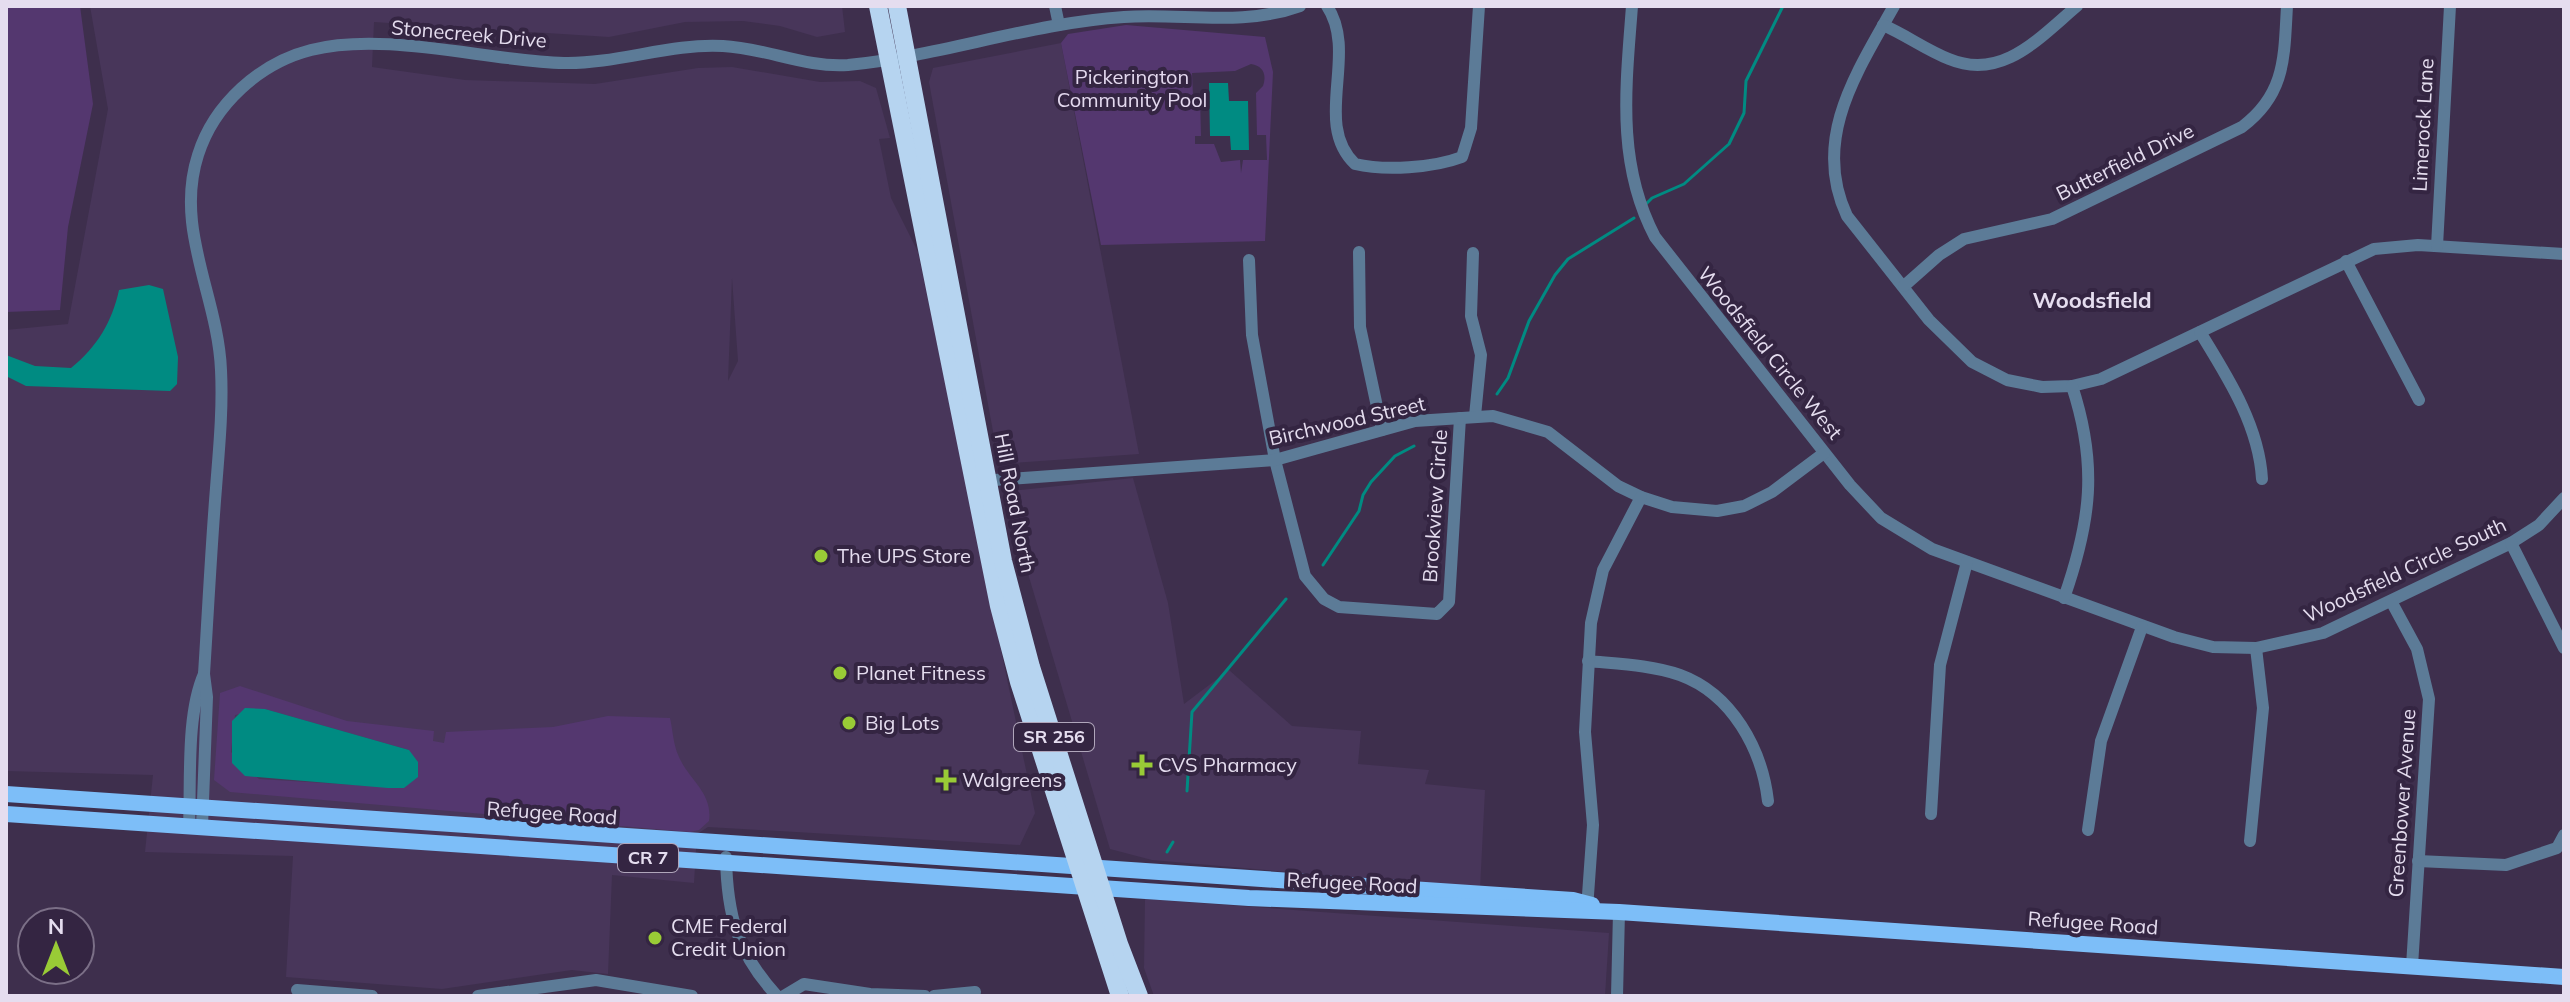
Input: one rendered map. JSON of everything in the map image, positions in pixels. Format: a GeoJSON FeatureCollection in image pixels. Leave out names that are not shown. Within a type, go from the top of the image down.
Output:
{"type":"FeatureCollection","features":[{"type":"Feature","properties":{"kind":"highway","name":"Hill Road North"},"geometry":{"type":"LineString","coordinates":[[878,6],[897,56],[985,481],[1017,618],[1090,876],[1120,996]]}},
{"type":"Feature","properties":{"kind":"highway","name":"Hill Road North"},"geometry":{"type":"LineString","coordinates":[[897,6],[897,56],[999,606],[1019,682],[1090,876],[1139,996]]}},
{"type":"Feature","properties":{"kind":"main road","name":"Refugee Road"},"geometry":{"type":"LineString","coordinates":[[6,794],[1090,876],[1249,898],[1586,908]]}},
{"type":"Feature","properties":{"kind":"main road","name":"Refugee Road"},"geometry":{"type":"LineString","coordinates":[[6,814],[726,860],[899,875],[913,867],[948,866],[1299,890],[1309,882],[1619,912],[2564,977]]}},
{"type":"Feature","properties":{"kind":"street"},"geometry":{"type":"LineString","coordinates":[[1055,6],[1059,25]]}},
{"type":"Feature","properties":{"kind":"street","name":"Stonecreek Drive"},"geometry":{"type":"LineString","coordinates":[[196,826],[207,697],[204,674],[221,366],[213,306],[193,242],[188,196],[199,150],[213,124],[240,90],[273,64],[339,44],[564,63],[618,60],[692,46],[756,49],[805,63],[846,65],[1059,25],[1186,12],[1236,19],[1300,6]]}},
{"type":"Feature","properties":{"kind":"street"},"geometry":{"type":"LineString","coordinates":[[1327,6],[1339,39],[1339,143],[1355,164],[1372,167],[1448,162],[1462,157],[1471,128],[1479,6]]}},
{"type":"Feature","properties":{"kind":"street","name":"Woodsfield Circle West"},"geometry":{"type":"LineString","coordinates":[[1632,6],[1625,136],[1641,209],[1655,237],[1681,273],[1824,453],[1881,518],[1918,543],[2064,598]]}},
{"type":"Feature","properties":{"kind":"street"},"geometry":{"type":"LineString","coordinates":[[1894,6],[1843,101],[1832,145],[1847,216],[1929,320],[1984,370],[2027,386],[2072,386],[2129,367],[2346,261],[2389,246],[2564,254]]}},
{"type":"Feature","properties":{"kind":"street"},"geometry":{"type":"LineString","coordinates":[[1883,25],[1949,59],[1963,64],[1992,64],[2031,46],[2077,6]]}},
{"type":"Feature","properties":{"kind":"street","name":"Butterfield Drive"},"geometry":{"type":"LineString","coordinates":[[1904,286],[1939,255],[1964,239],[2052,219],[2242,127],[2264,107],[2279,81],[2287,6]]}},
{"type":"Feature","properties":{"kind":"street","name":"Limerock Lane"},"geometry":{"type":"LineString","coordinates":[[2437,246],[2450,6]]}},
{"type":"Feature","properties":{"kind":"street"},"geometry":{"type":"LineString","coordinates":[[1359,252],[1360,327],[1382,430]]}},
{"type":"Feature","properties":{"kind":"street"},"geometry":{"type":"LineString","coordinates":[[1473,253],[1471,316],[1481,355],[1475,416]]}},
{"type":"Feature","properties":{"kind":"street"},"geometry":{"type":"LineString","coordinates":[[1249,260],[1252,335],[1275,460]]}},
{"type":"Feature","properties":{"kind":"street"},"geometry":{"type":"LineString","coordinates":[[2346,261],[2375,310],[2419,400]]}},
{"type":"Feature","properties":{"kind":"street"},"geometry":{"type":"LineString","coordinates":[[2200,332],[2248,422],[2258,449],[2262,479]]}},
{"type":"Feature","properties":{"kind":"street"},"geometry":{"type":"LineString","coordinates":[[2064,598],[2080,552],[2089,508],[2084,434],[2072,386]]}},
{"type":"Feature","properties":{"kind":"street","name":"Birchwood Street"},"geometry":{"type":"LineString","coordinates":[[985,481],[1275,460],[1415,421],[1475,416],[1506,418],[1548,432],[1618,486],[1641,497],[1689,510],[1732,509],[1772,492],[1824,453]]}},
{"type":"Feature","properties":{"kind":"street","name":"Brookview Circle"},"geometry":{"type":"LineString","coordinates":[[1275,460],[1305,576],[1324,599],[1339,607],[1437,614],[1449,602],[1460,418]]}},
{"type":"Feature","properties":{"kind":"street"},"geometry":{"type":"LineString","coordinates":[[1586,908],[1593,825],[1585,732],[1591,623],[1603,570],[1641,497]]}},
{"type":"Feature","properties":{"kind":"street","name":"Woodsfield Circle South"},"geometry":{"type":"LineString","coordinates":[[2064,598],[2142,627],[2213,647],[2256,648],[2308,638],[2511,543],[2539,525],[2564,498]]}},
{"type":"Feature","properties":{"kind":"street"},"geometry":{"type":"LineString","coordinates":[[2511,543],[2564,648]]}},
{"type":"Feature","properties":{"kind":"street"},"geometry":{"type":"LineString","coordinates":[[1931,814],[1940,665],[1967,562]]}},
{"type":"Feature","properties":{"kind":"street","name":"Greenbower Avenue"},"geometry":{"type":"LineString","coordinates":[[2391,601],[2417,649],[2429,699],[2412,966]]}},
{"type":"Feature","properties":{"kind":"street"},"geometry":{"type":"LineString","coordinates":[[2088,830],[2101,741],[2142,627]]}},
{"type":"Feature","properties":{"kind":"street"},"geometry":{"type":"LineString","coordinates":[[2250,841],[2263,708],[2256,648]]}},
{"type":"Feature","properties":{"kind":"street"},"geometry":{"type":"LineString","coordinates":[[1588,661],[1670,672],[1688,679],[1717,698],[1734,716],[1756,751],[1768,801]]}},
{"type":"Feature","properties":{"kind":"street"},"geometry":{"type":"LineString","coordinates":[[2418,861],[2491,865],[2520,863],[2557,848],[2564,835]]}},
{"type":"Feature","properties":{"kind":"street"},"geometry":{"type":"LineString","coordinates":[[726,860],[727,902],[738,937],[751,966],[777,996]]}},
{"type":"Feature","properties":{"kind":"street"},"geometry":{"type":"LineString","coordinates":[[1617,996],[1619,912]]}},
{"type":"Feature","properties":{"kind":"street"},"geometry":{"type":"LineString","coordinates":[[478,996],[596,980],[692,996]]}},
{"type":"Feature","properties":{"kind":"street"},"geometry":{"type":"LineString","coordinates":[[784,996],[804,984],[870,994],[925,996]]}},
{"type":"Feature","properties":{"kind":"street"},"geometry":{"type":"LineString","coordinates":[[297,990],[372,996]]}},
{"type":"Feature","properties":{"kind":"street"},"geometry":{"type":"LineString","coordinates":[[934,996],[975,992]]}},
{"type":"Feature","properties":{"kind":"shaded area"},"geometry":{"type":"Polygon","coordinates":[[[90,6],[842,6],[845,32],[817,37],[780,26],[743,21],[685,22],[609,37],[374,22],[372,67],[465,80],[595,84],[698,68],[732,67],[820,82],[860,81],[876,88],[890,138],[879,139],[891,198],[918,252],[1035,813],[1020,845],[708,827],[697,834],[694,883],[612,875],[608,974],[572,970],[442,989],[286,977],[293,856],[145,852],[153,775],[6,771],[6,330],[68,324],[108,109],[90,6]],[[732,278],[728,381],[738,361],[732,278]]]}},
{"type":"Feature","properties":{"kind":"shaded area"},"geometry":{"type":"Polygon","coordinates":[[[1061,43],[1139,454],[999,464],[929,82],[933,68],[1061,43]]]}},
{"type":"Feature","properties":{"kind":"shaded area"},"geometry":{"type":"Polygon","coordinates":[[[1209,83],[1228,83],[1229,101],[1248,101],[1249,150],[1231,150],[1230,136],[1210,136],[1209,83]]]}},
{"type":"Feature","properties":{"kind":"shaded area"},"geometry":{"type":"Polygon","coordinates":[[[149,285],[163,289],[178,357],[177,384],[170,391],[26,386],[8,377],[6,355],[35,366],[71,368],[102,333],[119,290],[149,285]]]}},
{"type":"Feature","properties":{"kind":"shaded area"},"geometry":{"type":"Polygon","coordinates":[[[1133,478],[1168,603],[1184,704],[1229,670],[1292,726],[1361,731],[1358,764],[1429,770],[1425,784],[1485,790],[1480,889],[1152,860],[1110,849],[1007,503],[1012,491],[1133,478]]]}},
{"type":"Feature","properties":{"kind":"shaded area"},"geometry":{"type":"Polygon","coordinates":[[[245,708],[265,709],[409,750],[418,762],[418,777],[404,788],[388,788],[245,776],[232,763],[232,721],[245,708]]]}},
{"type":"Feature","properties":{"kind":"shaded area"},"geometry":{"type":"Polygon","coordinates":[[[1145,899],[1609,933],[1605,996],[1154,996],[1144,968],[1145,899]]]}},
{"type":"Feature","properties":{"kind":"green space"},"geometry":{"type":"Polygon","coordinates":[[[6,6],[80,6],[93,104],[68,227],[60,310],[6,312],[6,6]]]}},
{"type":"Feature","properties":{"kind":"green space","name":"Pickerington Community Pool"},"geometry":{"type":"Polygon","coordinates":[[[1126,25],[1265,37],[1273,72],[1265,241],[1101,245],[1061,43],[1068,34],[1126,25]],[[1255,65],[1235,71],[1192,73],[1193,96],[1200,96],[1201,136],[1195,136],[1195,144],[1214,144],[1221,162],[1240,160],[1241,173],[1243,160],[1267,160],[1266,135],[1257,135],[1256,93],[1263,86],[1264,74],[1255,65]]]}},
{"type":"Feature","properties":{"kind":"green space"},"geometry":{"type":"Polygon","coordinates":[[[240,686],[347,721],[434,731],[433,741],[444,743],[446,732],[553,727],[608,716],[670,718],[677,752],[704,795],[709,821],[699,830],[690,832],[230,792],[214,780],[220,693],[240,686]],[[265,709],[235,715],[231,752],[259,779],[404,788],[409,750],[265,709]]]}},
{"type":"Feature","properties":{"kind":"waterway"},"geometry":{"type":"LineString","coordinates":[[1646,204],[1652,198],[1684,184],[1729,144],[1744,113],[1746,81],[1783,6]]}},
{"type":"Feature","properties":{"kind":"waterway"},"geometry":{"type":"LineString","coordinates":[[1497,394],[1508,378],[1529,321],[1555,275],[1568,259],[1634,218]]}},
{"type":"Feature","properties":{"kind":"waterway"},"geometry":{"type":"LineString","coordinates":[[1323,565],[1359,511],[1363,495],[1371,482],[1395,456],[1414,446]]}},
{"type":"Feature","properties":{"kind":"waterway"},"geometry":{"type":"LineString","coordinates":[[1187,791],[1192,712],[1286,599]]}},
{"type":"Feature","properties":{"kind":"waterway"},"geometry":{"type":"LineString","coordinates":[[1167,852],[1173,842]]}},
{"type":"Feature","properties":{"kind":"place","name":"The UPS Store"},"geometry":{"type":"Point","coordinates":[821,556]}},
{"type":"Feature","properties":{"kind":"place","name":"Planet Fitness"},"geometry":{"type":"Point","coordinates":[840,673]}},
{"type":"Feature","properties":{"kind":"place","name":"Big Lots"},"geometry":{"type":"Point","coordinates":[849,723]}},
{"type":"Feature","properties":{"kind":"place","name":"CVS Pharmacy"},"geometry":{"type":"Point","coordinates":[1142,765]}},
{"type":"Feature","properties":{"kind":"place","name":"Walgreens"},"geometry":{"type":"Point","coordinates":[946,780]}},
{"type":"Feature","properties":{"kind":"place","name":"CME Federal Credit Union"},"geometry":{"type":"Point","coordinates":[655,938]}},
{"type":"Feature","properties":{"kind":"district","name":"Woodsfield"},"geometry":{"type":"Point","coordinates":[2092,300]}}]}
